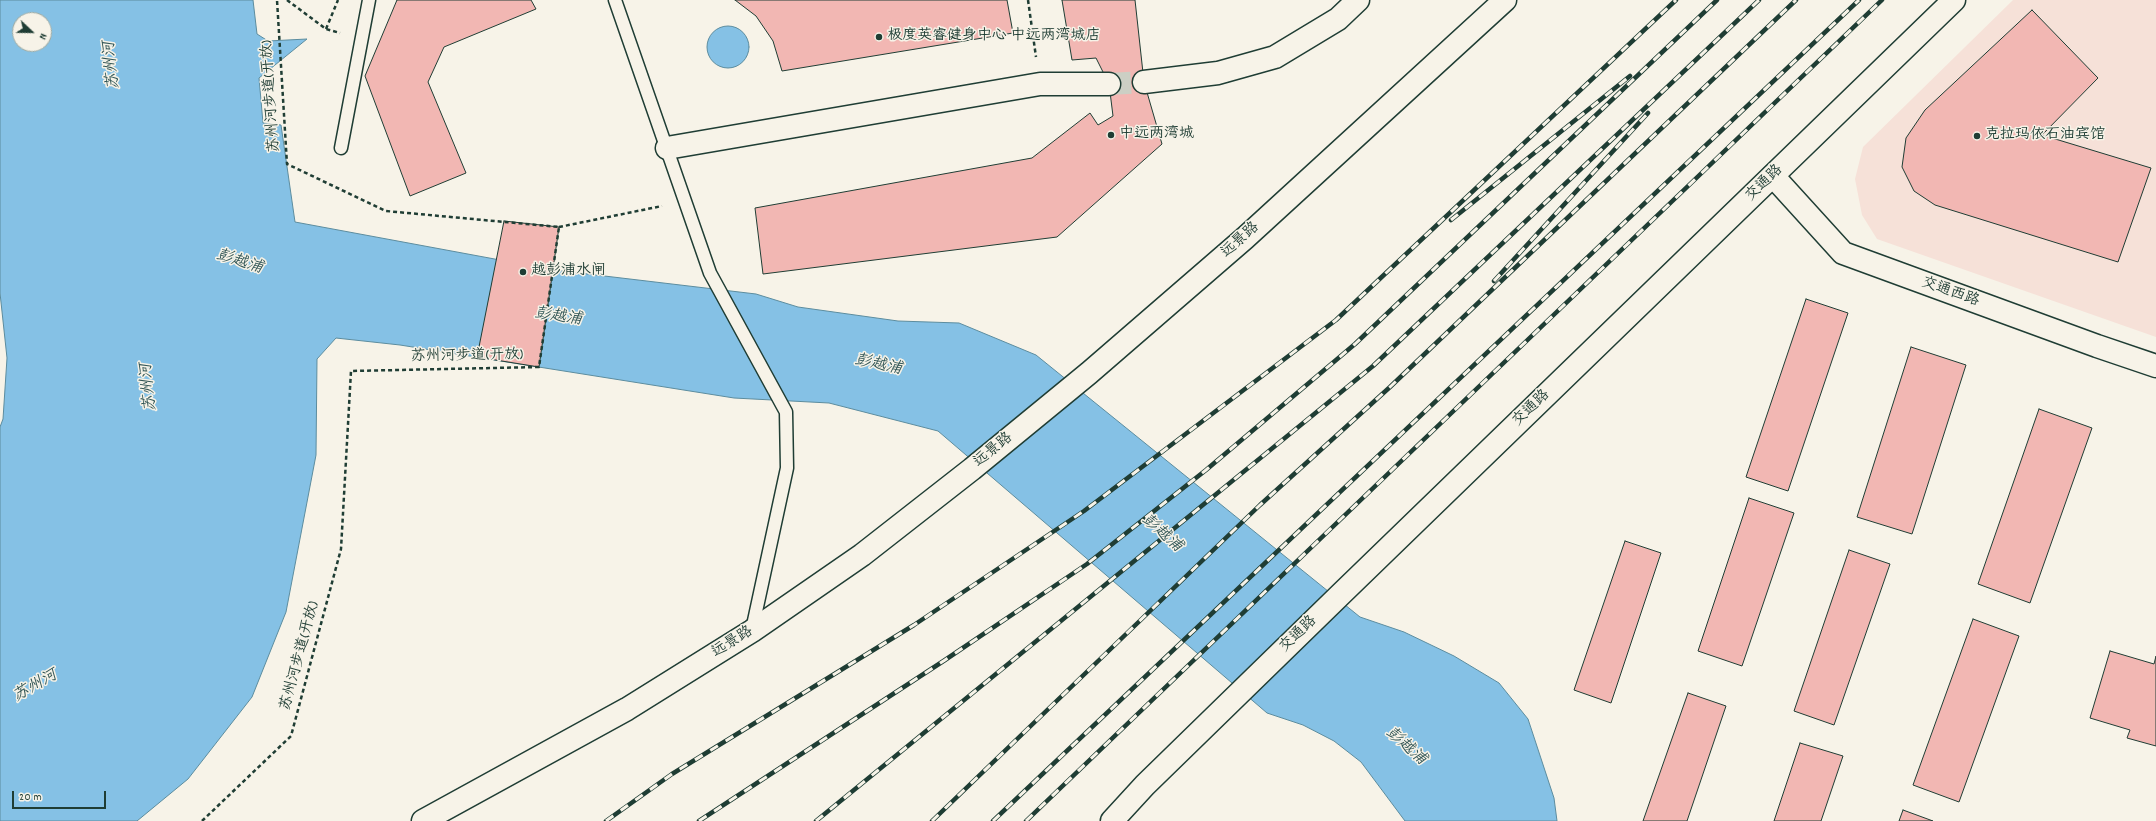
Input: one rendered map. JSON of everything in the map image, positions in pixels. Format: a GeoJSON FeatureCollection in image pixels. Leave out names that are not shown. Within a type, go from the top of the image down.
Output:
{"type":"FeatureCollection","features":[{"type":"Feature","properties":{"kind":"street"},"geometry":{"type":"LineString","coordinates":[[1144,82],[1218,73],[1275,57],[1338,19],[1358,0]]}},
{"type":"Feature","properties":{"kind":"street","name":"远景路"},"geometry":{"type":"LineString","coordinates":[[423,821],[627,709],[752,631],[862,555],[972,469],[1089,373],[1245,238],[1505,0]]}},
{"type":"Feature","properties":{"kind":"street","name":"交通路"},"geometry":{"type":"LineString","coordinates":[[1112,821],[1145,785],[1954,0]]}},
{"type":"Feature","properties":{"kind":"street"},"geometry":{"type":"LineString","coordinates":[[667,148],[1040,84],[1109,84]]}},
{"type":"Feature","properties":{"kind":"street","name":"交通西路"},"geometry":{"type":"LineString","coordinates":[[1773,176],[1843,253],[2097,346],[2156,366]]}},
{"type":"Feature","properties":{"kind":"lane"},"geometry":{"type":"LineString","coordinates":[[341,148],[369,0]]}},
{"type":"Feature","properties":{"kind":"lane"},"geometry":{"type":"LineString","coordinates":[[615,0],[710,273],[786,412],[787,468],[752,631]]}},
{"type":"Feature","properties":{"kind":"path","name":"苏州河步道(开放)"},"geometry":{"type":"LineString","coordinates":[[202,821],[291,736],[341,549],[351,371],[539,367],[559,227],[386,211],[287,164],[277,0]]}},
{"type":"Feature","properties":{"kind":"path"},"geometry":{"type":"LineString","coordinates":[[287,0],[326,29],[362,40]]}},
{"type":"Feature","properties":{"kind":"path"},"geometry":{"type":"LineString","coordinates":[[326,29],[338,0]]}},
{"type":"Feature","properties":{"kind":"path"},"geometry":{"type":"LineString","coordinates":[[1028,0],[1040,84]]}},
{"type":"Feature","properties":{"kind":"path"},"geometry":{"type":"LineString","coordinates":[[559,227],[686,202]]}},
{"type":"Feature","properties":{"kind":"shaded area"},"geometry":{"type":"Polygon","coordinates":[[[2013,0],[2156,0],[2156,337],[1877,239],[1862,215],[1855,179],[1863,147],[2013,0]]]}},
{"type":"Feature","properties":{"kind":"water"},"geometry":{"type":"Polygon","coordinates":[[[0,0],[253,0],[257,34],[268,41],[307,39],[259,78],[263,123],[281,125],[295,222],[554,270],[756,294],[798,307],[898,321],[959,323],[1036,355],[1360,617],[1404,632],[1454,656],[1499,683],[1528,719],[1554,798],[1557,821],[1405,821],[1361,762],[1334,741],[1303,725],[1267,713],[938,431],[829,403],[734,398],[400,345],[336,338],[317,359],[316,455],[286,612],[252,697],[188,779],[137,821],[0,821],[0,427],[3,419],[7,358],[0,293],[0,0]]]}},
{"type":"Feature","properties":{"kind":"water"},"geometry":{"type":"Polygon","coordinates":[[[728,26],[743,32],[749,47],[743,62],[728,68],[713,62],[707,47],[713,32],[728,26]]]}},
{"type":"Feature","properties":{"kind":"building"},"geometry":{"type":"Polygon","coordinates":[[[397,0],[531,0],[536,9],[444,47],[428,82],[466,173],[410,196],[365,76],[397,0]]]}},
{"type":"Feature","properties":{"kind":"building","name":"极度英睿健身中心 中远两湾城店"},"geometry":{"type":"Polygon","coordinates":[[[735,0],[1007,0],[1013,33],[782,71],[773,41],[756,16],[735,0]]]}},
{"type":"Feature","properties":{"kind":"building","name":"中远两湾城"},"geometry":{"type":"Polygon","coordinates":[[[1062,0],[1135,0],[1144,82],[1162,144],[1057,237],[763,274],[755,208],[1032,158],[1090,113],[1098,125],[1113,116],[1109,84],[1096,58],[1072,60],[1062,0]]]}},
{"type":"Feature","properties":{"kind":"building","name":"克拉玛依石油宾馆"},"geometry":{"type":"Polygon","coordinates":[[[2032,10],[2098,78],[2042,135],[2151,168],[2118,262],[1935,205],[1914,191],[1902,167],[1906,138],[1925,110],[2032,10]]]}},
{"type":"Feature","properties":{"kind":"building","name":"越彭浦水闸"},"geometry":{"type":"Polygon","coordinates":[[[504,221],[559,227],[539,367],[477,357],[504,221]]]}},
{"type":"Feature","properties":{"kind":"building"},"geometry":{"type":"Polygon","coordinates":[[[1806,299],[1848,313],[1788,491],[1746,477],[1806,299]]]}},
{"type":"Feature","properties":{"kind":"building"},"geometry":{"type":"Polygon","coordinates":[[[1911,347],[1966,365],[1912,534],[1857,517],[1911,347]]]}},
{"type":"Feature","properties":{"kind":"building"},"geometry":{"type":"Polygon","coordinates":[[[2039,409],[2092,428],[2030,603],[1978,584],[2039,409]]]}},
{"type":"Feature","properties":{"kind":"building"},"geometry":{"type":"Polygon","coordinates":[[[1749,498],[1794,513],[1742,666],[1698,651],[1749,498]]]}},
{"type":"Feature","properties":{"kind":"building"},"geometry":{"type":"Polygon","coordinates":[[[1625,541],[1661,553],[1611,703],[1574,690],[1625,541]]]}},
{"type":"Feature","properties":{"kind":"building"},"geometry":{"type":"Polygon","coordinates":[[[1849,550],[1890,564],[1834,725],[1794,711],[1849,550]]]}},
{"type":"Feature","properties":{"kind":"building"},"geometry":{"type":"Polygon","coordinates":[[[1973,619],[2019,636],[1959,802],[1913,785],[1973,619]]]}},
{"type":"Feature","properties":{"kind":"building"},"geometry":{"type":"Polygon","coordinates":[[[2110,651],[2154,664],[2156,656],[2156,746],[2127,738],[2130,730],[2090,718],[2110,651]]]}},
{"type":"Feature","properties":{"kind":"building"},"geometry":{"type":"Polygon","coordinates":[[[1688,693],[1726,706],[1687,821],[1643,821],[1688,693]]]}},
{"type":"Feature","properties":{"kind":"building"},"geometry":{"type":"Polygon","coordinates":[[[1800,743],[1843,756],[1821,821],[1774,821],[1800,743]]]}},
{"type":"Feature","properties":{"kind":"building"},"geometry":{"type":"Polygon","coordinates":[[[1903,810],[1933,821],[1899,821],[1903,810]]]}},
{"type":"Feature","properties":{"kind":"tunnel"},"geometry":{"type":"LineString","coordinates":[[1109,84],[1144,82]]}},
{"type":"Feature","properties":{"kind":"railway"},"geometry":{"type":"LineString","coordinates":[[606,821],[672,774],[914,625],[1084,511],[1336,320],[1676,0]]}},
{"type":"Feature","properties":{"kind":"railway"},"geometry":{"type":"LineString","coordinates":[[699,821],[945,660],[1087,564],[1206,470],[1355,344],[1717,0]]}},
{"type":"Feature","properties":{"kind":"railway"},"geometry":{"type":"LineString","coordinates":[[816,821],[1373,366],[1759,0]]}},
{"type":"Feature","properties":{"kind":"railway"},"geometry":{"type":"LineString","coordinates":[[932,821],[1260,505],[1390,387],[1796,0]]}},
{"type":"Feature","properties":{"kind":"railway"},"geometry":{"type":"LineString","coordinates":[[993,821],[1859,0]]}},
{"type":"Feature","properties":{"kind":"railway"},"geometry":{"type":"LineString","coordinates":[[1026,821],[1882,0]]}},
{"type":"Feature","properties":{"kind":"railway"},"geometry":{"type":"LineString","coordinates":[[1451,220],[1630,76]]}},
{"type":"Feature","properties":{"kind":"railway"},"geometry":{"type":"LineString","coordinates":[[1494,281],[1648,113]]}},
{"type":"Feature","properties":{"kind":"place","name":"极度英睿健身中心 中远两湾城店"},"geometry":{"type":"Point","coordinates":[879,37]}},
{"type":"Feature","properties":{"kind":"place","name":"中远两湾城"},"geometry":{"type":"Point","coordinates":[1111,135]}},
{"type":"Feature","properties":{"kind":"place","name":"克拉玛依石油宾馆"},"geometry":{"type":"Point","coordinates":[1977,136]}},
{"type":"Feature","properties":{"kind":"place","name":"越彭浦水闸"},"geometry":{"type":"Point","coordinates":[523,272]}},
{"type":"Feature","properties":{"kind":"water label","name":"苏州河"},"geometry":{"type":"Point","coordinates":[113,65]}},
{"type":"Feature","properties":{"kind":"water label","name":"彭越浦"},"geometry":{"type":"Point","coordinates":[239,263]}},
{"type":"Feature","properties":{"kind":"water label","name":"彭越浦"},"geometry":{"type":"Point","coordinates":[558,318]}},
{"type":"Feature","properties":{"kind":"water label","name":"彭越浦"},"geometry":{"type":"Point","coordinates":[878,366]}},
{"type":"Feature","properties":{"kind":"water label","name":"苏州河"},"geometry":{"type":"Point","coordinates":[150,387]}},
{"type":"Feature","properties":{"kind":"water label","name":"彭越浦"},"geometry":{"type":"Point","coordinates":[1161,534]}},
{"type":"Feature","properties":{"kind":"water label","name":"苏州河"},"geometry":{"type":"Point","coordinates":[36,687]}},
{"type":"Feature","properties":{"kind":"water label","name":"彭越浦"},"geometry":{"type":"Point","coordinates":[1405,747]}}]}
